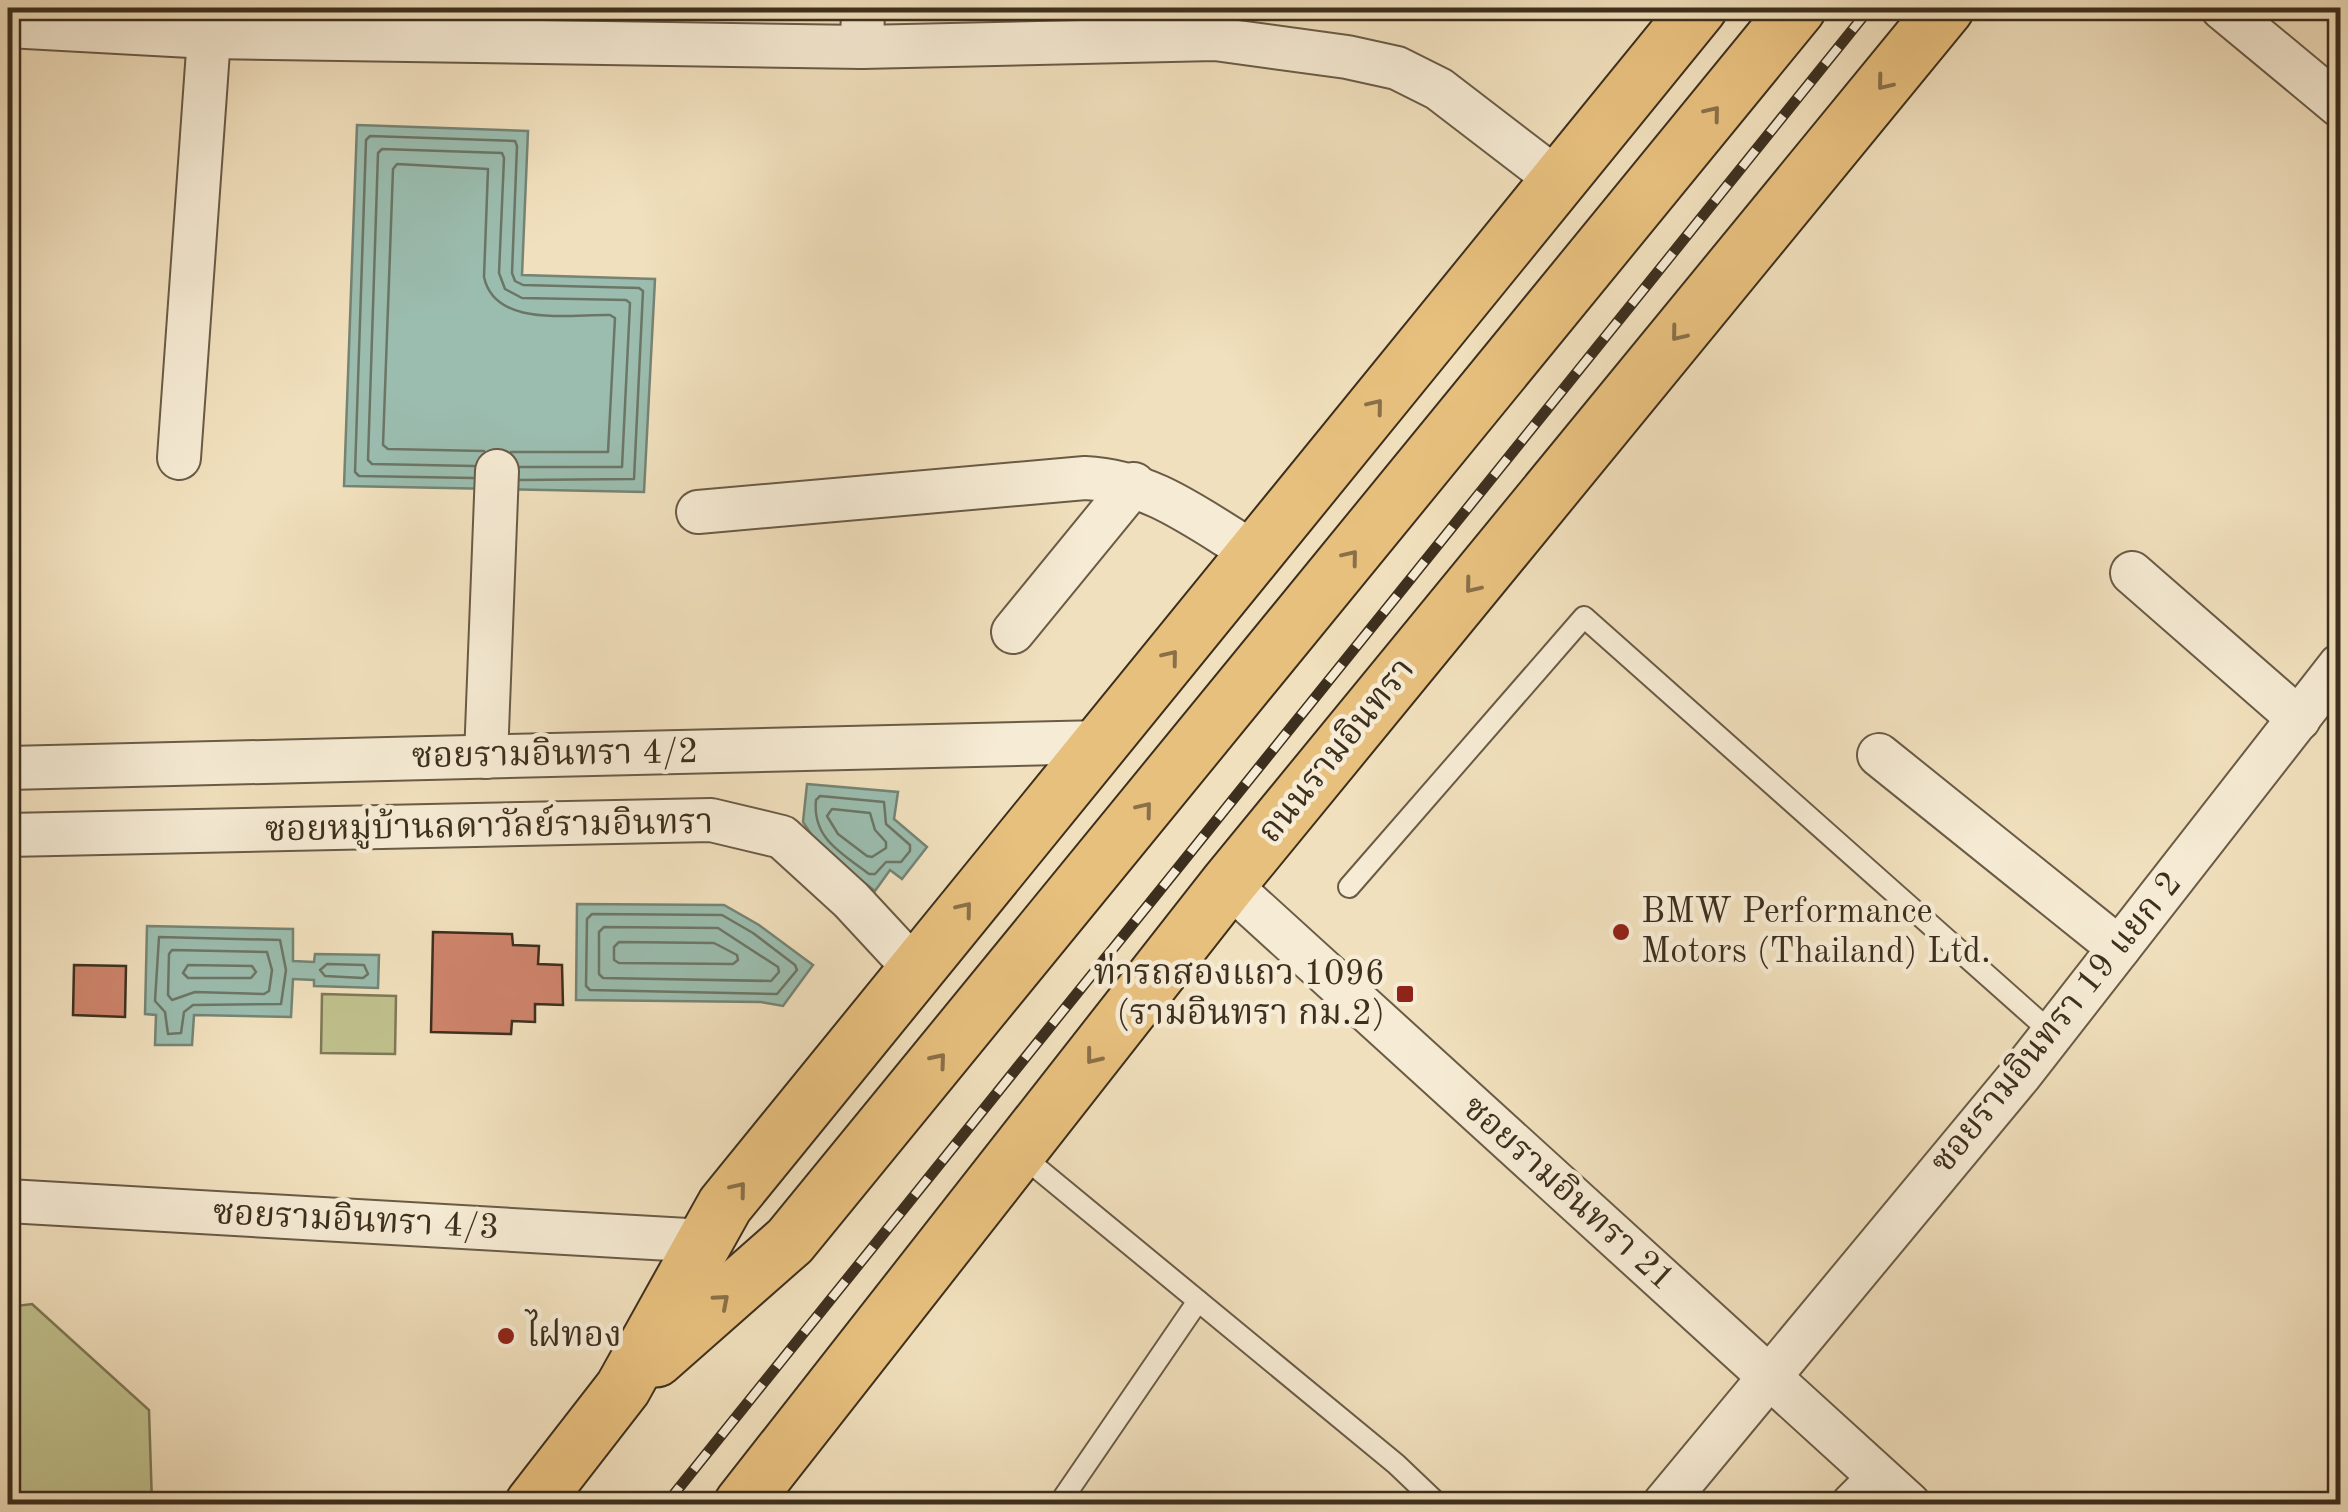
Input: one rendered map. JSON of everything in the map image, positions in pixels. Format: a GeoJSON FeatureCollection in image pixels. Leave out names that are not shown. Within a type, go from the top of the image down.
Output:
{"type":"FeatureCollection","features":[{"type":"Feature","properties":{"kind":"main road"},"geometry":{"type":"LineString","coordinates":[[533,1504],[622,1388],[726,1205],[1699,8]]}},
{"type":"Feature","properties":{"kind":"main road"},"geometry":{"type":"LineString","coordinates":[[622,1388],[790,1241],[1798,8]]}},
{"type":"Feature","properties":{"kind":"main road","name":"ถนนรามอินทรา"},"geometry":{"type":"LineString","coordinates":[[742,1504],[1228,884],[1946,8]]}},
{"type":"Feature","properties":{"kind":"street"},"geometry":{"type":"LineString","coordinates":[[2222,8],[2340,106]]}},
{"type":"Feature","properties":{"kind":"street"},"geometry":{"type":"LineString","coordinates":[[8,26],[209,37],[1227,23],[1397,68],[1439,90],[1559,180]]}},
{"type":"Feature","properties":{"kind":"street"},"geometry":{"type":"LineString","coordinates":[[179,458],[209,37]]}},
{"type":"Feature","properties":{"kind":"street"},"geometry":{"type":"LineString","coordinates":[[486,757],[498,470]]}},
{"type":"Feature","properties":{"kind":"street"},"geometry":{"type":"LineString","coordinates":[[698,512],[1084,478],[1134,484],[1155,493],[1256,554]]}},
{"type":"Feature","properties":{"kind":"street"},"geometry":{"type":"LineString","coordinates":[[1014,632],[1134,484]]}},
{"type":"Feature","properties":{"kind":"street"},"geometry":{"type":"LineString","coordinates":[[2132,573],[2299,719]]}},
{"type":"Feature","properties":{"kind":"street","name":"ซอยรามอินทรา 19 แยก 2"},"geometry":{"type":"LineString","coordinates":[[1664,1504],[2052,1034],[2340,665]]}},
{"type":"Feature","properties":{"kind":"street","name":"ซอยรามอินทรา 4/2"},"geometry":{"type":"LineString","coordinates":[[8,768],[1102,742]]}},
{"type":"Feature","properties":{"kind":"street"},"geometry":{"type":"LineString","coordinates":[[1879,754],[2119,948]]}},
{"type":"Feature","properties":{"kind":"street","name":"ซอยหมู่บ้านลดาวัลย์รามอินทรา"},"geometry":{"type":"LineString","coordinates":[[8,835],[711,820],[782,837],[851,900],[915,969]]}},
{"type":"Feature","properties":{"kind":"street","name":"ซอยรามอินทรา 21"},"geometry":{"type":"LineString","coordinates":[[1228,884],[1768,1376],[1880,1496]]}},
{"type":"Feature","properties":{"kind":"street","name":"ซอยรามอินทรา 4/3"},"geometry":{"type":"LineString","coordinates":[[8,1200],[705,1241]]}},
{"type":"Feature","properties":{"kind":"lane"},"geometry":{"type":"LineString","coordinates":[[1349,887],[1584,617],[2052,1034]]}},
{"type":"Feature","properties":{"kind":"lane"},"geometry":{"type":"LineString","coordinates":[[1018,1152],[1396,1464],[1438,1504]]}},
{"type":"Feature","properties":{"kind":"lane"},"geometry":{"type":"LineString","coordinates":[[1058,1504],[1198,1301]]}},
{"type":"Feature","properties":{"kind":"green space"},"geometry":{"type":"Polygon","coordinates":[[[322,994],[396,996],[395,1054],[321,1053],[322,994]]]}},
{"type":"Feature","properties":{"kind":"green space"},"geometry":{"type":"Polygon","coordinates":[[[32,1304],[149,1410],[152,1504],[8,1504],[8,1307],[32,1304]]]}},
{"type":"Feature","properties":{"kind":"water"},"geometry":{"type":"Polygon","coordinates":[[[357,125],[528,131],[522,275],[655,279],[644,492],[344,486],[357,125]]]}},
{"type":"Feature","properties":{"kind":"water"},"geometry":{"type":"Polygon","coordinates":[[[807,784],[898,792],[894,819],[927,847],[902,879],[890,870],[875,891],[821,849],[803,822],[807,784]]]}},
{"type":"Feature","properties":{"kind":"water"},"geometry":{"type":"Polygon","coordinates":[[[577,904],[724,905],[813,965],[783,1006],[761,1002],[576,1000],[577,904]]]}},
{"type":"Feature","properties":{"kind":"water"},"geometry":{"type":"Polygon","coordinates":[[[147,926],[293,929],[293,961],[314,962],[315,954],[379,955],[378,988],[314,986],[314,980],[293,979],[291,1017],[194,1015],[192,1045],[155,1045],[156,1015],[145,1014],[147,926]]]}},
{"type":"Feature","properties":{"kind":"building"},"geometry":{"type":"Polygon","coordinates":[[[433,932],[512,934],[513,945],[539,946],[538,964],[562,965],[563,1005],[535,1004],[535,1022],[512,1021],[511,1034],[431,1032],[433,932]]]}},
{"type":"Feature","properties":{"kind":"building"},"geometry":{"type":"Polygon","coordinates":[[[74,965],[126,966],[125,1017],[73,1015],[74,965]]]}},
{"type":"Feature","properties":{"kind":"railway"},"geometry":{"type":"LineString","coordinates":[[666,1504],[1870,8]]}},
{"type":"Feature","properties":{"kind":"place","name":"BMW Performance Motors (Thailand) Ltd."},"geometry":{"type":"Point","coordinates":[1621,932]}},
{"type":"Feature","properties":{"kind":"place","name":"ท่ารถสองแถว 1096 (รามอินทรา กม.2)"},"geometry":{"type":"Point","coordinates":[1405,994]}},
{"type":"Feature","properties":{"kind":"place","name":"ไฝทอง"},"geometry":{"type":"Point","coordinates":[506,1336]}}]}
